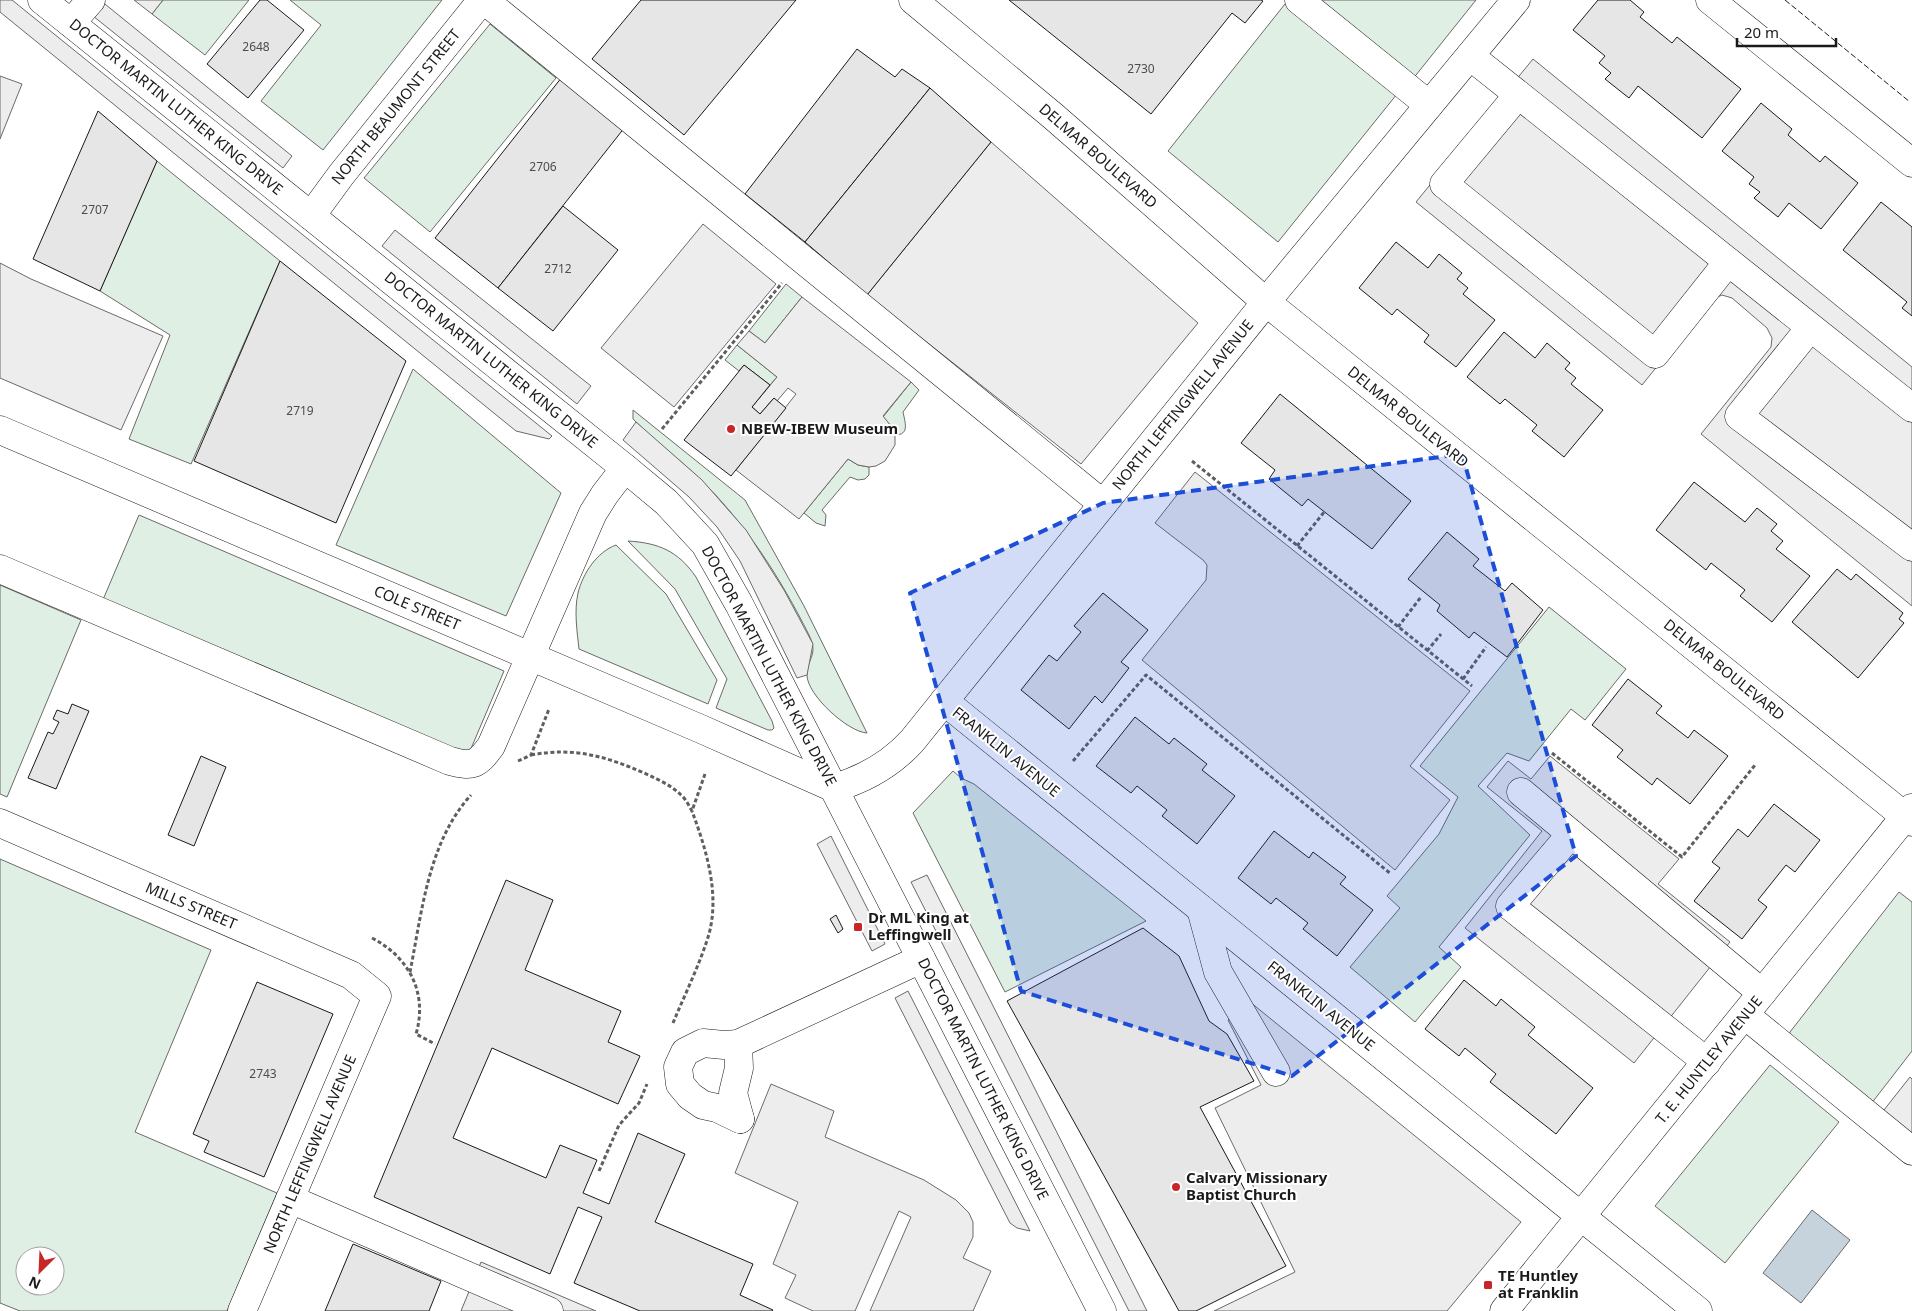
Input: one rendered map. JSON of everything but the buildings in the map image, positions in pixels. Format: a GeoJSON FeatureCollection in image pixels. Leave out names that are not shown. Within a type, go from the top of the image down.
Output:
{"type":"FeatureCollection","features":[{"type":"Feature","properties":{"kind":"street","name":"DOCTOR MARTIN LUTHER KING DRIVE"},"geometry":{"type":"LineString","coordinates":[[42,0],[626,468],[666,502],[705,544],[739,604],[1102,1311]]}},
{"type":"Feature","properties":{"kind":"street"},"geometry":{"type":"LineString","coordinates":[[71,23],[91,0]]}},
{"type":"Feature","properties":{"kind":"street"},"geometry":{"type":"LineString","coordinates":[[483,0],[1103,504]]}},
{"type":"Feature","properties":{"kind":"street","name":"NORTH BEAUMONT STREET"},"geometry":{"type":"LineString","coordinates":[[311,216],[341,175],[483,0]]}},
{"type":"Feature","properties":{"kind":"street","name":"DELMAR BOULEVARD"},"geometry":{"type":"LineString","coordinates":[[913,0],[1053,116],[1266,302],[1910,815]]}},
{"type":"Feature","properties":{"kind":"street"},"geometry":{"type":"LineString","coordinates":[[1299,0],[1429,105]]}},
{"type":"Feature","properties":{"kind":"street","name":"NORTH LEFFINGWELL AVENUE"},"geometry":{"type":"LineString","coordinates":[[834,788],[853,782],[887,765],[912,741],[1266,302],[1516,0]]}},
{"type":"Feature","properties":{"kind":"street"},"geometry":{"type":"LineString","coordinates":[[1710,0],[1912,163]]}},
{"type":"Feature","properties":{"kind":"street"},"geometry":{"type":"LineString","coordinates":[[1470,56],[1912,408]]}},
{"type":"Feature","properties":{"kind":"street"},"geometry":{"type":"LineString","coordinates":[[1518,95],[1444,184],[1655,354],[1728,262]]}},
{"type":"Feature","properties":{"kind":"street"},"geometry":{"type":"LineString","coordinates":[[1810,328],[1739,416],[1912,547]]}},
{"type":"Feature","properties":{"kind":"street","name":"COLE STREET"},"geometry":{"type":"LineString","coordinates":[[0,430],[701,729],[834,788]]}},
{"type":"Feature","properties":{"kind":"street"},"geometry":{"type":"LineString","coordinates":[[0,569],[450,761],[468,766],[482,759],[491,746],[593,513],[605,494],[626,468]]}},
{"type":"Feature","properties":{"kind":"street","name":"FRANKLIN AVENUE"},"geometry":{"type":"LineString","coordinates":[[944,701],[1698,1311]]}},
{"type":"Feature","properties":{"kind":"street"},"geometry":{"type":"LineString","coordinates":[[1521,792],[1762,993]]}},
{"type":"Feature","properties":{"kind":"street","name":"T. E. HUNTLEY AVENUE"},"geometry":{"type":"LineString","coordinates":[[1504,1311],[1762,993],[1910,815]]}},
{"type":"Feature","properties":{"kind":"street","name":"MILLS STREET"},"geometry":{"type":"LineString","coordinates":[[0,823],[351,975],[377,996]]}},
{"type":"Feature","properties":{"kind":"street"},"geometry":{"type":"LineString","coordinates":[[1570,834],[1510,906],[1707,1062]]}},
{"type":"Feature","properties":{"kind":"street"},"geometry":{"type":"LineString","coordinates":[[1201,910],[1218,972],[1276,1072]]}},
{"type":"Feature","properties":{"kind":"street"},"geometry":{"type":"LineString","coordinates":[[738,1044],[921,959]]}},
{"type":"Feature","properties":{"kind":"street","name":"NORTH LEFFINGWELL AVENUE"},"geometry":{"type":"LineString","coordinates":[[242,1311],[377,996]]}},
{"type":"Feature","properties":{"kind":"street"},"geometry":{"type":"LineString","coordinates":[[1745,1015],[1912,1151]]}},
{"type":"Feature","properties":{"kind":"street"},"geometry":{"type":"LineString","coordinates":[[290,1199],[549,1311]]}},
{"type":"Feature","properties":{"kind":"path"},"geometry":{"type":"LineString","coordinates":[[662,429],[802,258]]}},
{"type":"Feature","properties":{"kind":"path"},"geometry":{"type":"LineString","coordinates":[[1192,461],[1472,686]]}},
{"type":"Feature","properties":{"kind":"path"},"geometry":{"type":"LineString","coordinates":[[1298,546],[1325,511]]}},
{"type":"Feature","properties":{"kind":"path"},"geometry":{"type":"LineString","coordinates":[[1398,627],[1421,597]]}},
{"type":"Feature","properties":{"kind":"path"},"geometry":{"type":"LineString","coordinates":[[1428,651],[1441,634]]}},
{"type":"Feature","properties":{"kind":"path"},"geometry":{"type":"LineString","coordinates":[[1463,679],[1486,647]]}},
{"type":"Feature","properties":{"kind":"path"},"geometry":{"type":"LineString","coordinates":[[1073,761],[1146,675],[1391,874]]}},
{"type":"Feature","properties":{"kind":"path"},"geometry":{"type":"LineString","coordinates":[[531,755],[550,709]]}},
{"type":"Feature","properties":{"kind":"path"},"geometry":{"type":"LineString","coordinates":[[513,764],[531,755],[551,751],[573,751],[597,755],[622,763],[662,781],[682,795],[692,811],[700,833],[712,882],[712,906],[709,932],[672,1025]]}},
{"type":"Feature","properties":{"kind":"path"},"geometry":{"type":"LineString","coordinates":[[1552,753],[1682,857],[1754,765]]}},
{"type":"Feature","properties":{"kind":"path"},"geometry":{"type":"LineString","coordinates":[[692,811],[705,774]]}},
{"type":"Feature","properties":{"kind":"path"},"geometry":{"type":"LineString","coordinates":[[410,972],[425,893],[434,862],[451,824],[474,792]]}},
{"type":"Feature","properties":{"kind":"path"},"geometry":{"type":"LineString","coordinates":[[372,938],[386,946],[410,972],[420,1004],[420,1019],[416,1034],[435,1044]]}},
{"type":"Feature","properties":{"kind":"path"},"geometry":{"type":"LineString","coordinates":[[599,1171],[619,1125],[639,1104],[650,1077]]}},
{"type":"Feature","properties":{"kind":"highlighted area"},"geometry":{"type":"Polygon","coordinates":[[[1462,454],[1576,856],[1292,1076],[1021,991],[910,593],[1103,503],[1462,454]]]}},
{"type":"Feature","properties":{"kind":"green space"},"geometry":{"type":"Polygon","coordinates":[[[163,0],[249,0],[205,55],[152,14],[163,0]]]}},
{"type":"Feature","properties":{"kind":"green space"},"geometry":{"type":"Polygon","coordinates":[[[290,0],[442,0],[323,150],[261,101],[321,25],[290,0]]]}},
{"type":"Feature","properties":{"kind":"green space"},"geometry":{"type":"Polygon","coordinates":[[[1312,0],[1476,0],[1412,80],[1312,0]]]}},
{"type":"Feature","properties":{"kind":"green space"},"geometry":{"type":"Polygon","coordinates":[[[1285,4],[1397,94],[1278,242],[1168,151],[1285,4]]]}},
{"type":"Feature","properties":{"kind":"green space"},"geometry":{"type":"Polygon","coordinates":[[[490,24],[556,78],[430,232],[364,178],[490,24]]]}},
{"type":"Feature","properties":{"kind":"green space"},"geometry":{"type":"Polygon","coordinates":[[[157,161],[280,261],[191,464],[129,439],[170,335],[100,291],[157,161]]]}},
{"type":"Feature","properties":{"kind":"green space"},"geometry":{"type":"Polygon","coordinates":[[[786,284],[802,297],[765,343],[749,331],[786,284]]]}},
{"type":"Feature","properties":{"kind":"green space"},"geometry":{"type":"Polygon","coordinates":[[[737,345],[777,377],[770,385],[744,365],[739,371],[725,360],[737,345]]]}},
{"type":"Feature","properties":{"kind":"green space"},"geometry":{"type":"Polygon","coordinates":[[[413,369],[561,493],[506,616],[336,545],[413,369]]]}},
{"type":"Feature","properties":{"kind":"green space"},"geometry":{"type":"Polygon","coordinates":[[[911,382],[919,390],[903,412],[905,430],[903,433],[895,435],[891,426],[883,417],[911,382]]]}},
{"type":"Feature","properties":{"kind":"green space"},"geometry":{"type":"Polygon","coordinates":[[[633,410],[745,500],[804,606],[867,733],[859,731],[840,719],[821,702],[814,692],[807,675],[807,669],[813,652],[812,642],[787,593],[748,534],[701,480],[633,419],[633,410]]]}},
{"type":"Feature","properties":{"kind":"green space"},"geometry":{"type":"Polygon","coordinates":[[[848,459],[858,465],[869,467],[869,475],[865,479],[858,480],[850,477],[822,510],[826,515],[825,526],[816,523],[804,513],[848,459]]]}},
{"type":"Feature","properties":{"kind":"green space"},"geometry":{"type":"Polygon","coordinates":[[[139,515],[504,671],[467,758],[102,602],[139,515]]]}},
{"type":"Feature","properties":{"kind":"green space"},"geometry":{"type":"Polygon","coordinates":[[[628,541],[658,546],[667,550],[682,561],[696,577],[772,721],[774,728],[772,730],[716,708],[727,679],[675,589],[628,541]]]}},
{"type":"Feature","properties":{"kind":"green space"},"geometry":{"type":"Polygon","coordinates":[[[616,545],[666,594],[717,680],[708,704],[579,649],[576,614],[580,585],[587,571],[597,558],[616,545]]]}},
{"type":"Feature","properties":{"kind":"green space"},"geometry":{"type":"Polygon","coordinates":[[[0,585],[81,620],[7,797],[0,794],[0,585]]]}},
{"type":"Feature","properties":{"kind":"green space"},"geometry":{"type":"Polygon","coordinates":[[[1549,607],[1626,669],[1585,720],[1571,709],[1529,761],[1507,753],[1478,786],[1530,835],[1439,947],[1461,967],[1415,1022],[1350,967],[1400,908],[1387,896],[1439,834],[1458,797],[1420,766],[1549,607]]]}},
{"type":"Feature","properties":{"kind":"green space"},"geometry":{"type":"Polygon","coordinates":[[[953,771],[961,778],[974,784],[1146,921],[1005,992],[913,813],[953,771]]]}},
{"type":"Feature","properties":{"kind":"green space"},"geometry":{"type":"Polygon","coordinates":[[[0,859],[211,950],[135,1132],[277,1193],[227,1311],[20,1311],[0,1303],[0,859]]]}},
{"type":"Feature","properties":{"kind":"green space"},"geometry":{"type":"Polygon","coordinates":[[[1899,892],[1912,902],[1912,1051],[1871,1104],[1789,1039],[1790,1032],[1899,892]]]}},
{"type":"Feature","properties":{"kind":"green space"},"geometry":{"type":"Polygon","coordinates":[[[1770,1065],[1839,1122],[1725,1263],[1655,1206],[1770,1065]]]}},
{"type":"Feature","properties":{"kind":"shaded area"},"geometry":{"type":"Polygon","coordinates":[[[0,0],[12,0],[552,436],[549,439],[516,431],[0,12],[0,0]]]}},
{"type":"Feature","properties":{"kind":"shaded area"},"geometry":{"type":"Polygon","coordinates":[[[73,0],[100,0],[292,156],[283,168],[73,0]]]}},
{"type":"Feature","properties":{"kind":"shaded area"},"geometry":{"type":"Polygon","coordinates":[[[134,0],[163,0],[152,14],[134,0]]]}},
{"type":"Feature","properties":{"kind":"shaded area"},"geometry":{"type":"Polygon","coordinates":[[[1533,59],[1912,367],[1912,606],[1701,434],[1771,347],[1772,338],[1767,328],[1732,298],[1722,295],[1711,300],[1642,385],[1416,202],[1533,59]]]}},
{"type":"Feature","properties":{"kind":"shaded area"},"geometry":{"type":"Polygon","coordinates":[[[0,76],[22,84],[0,139],[0,76]]]}},
{"type":"Feature","properties":{"kind":"shaded area"},"geometry":{"type":"Polygon","coordinates":[[[991,142],[1198,323],[1081,464],[867,295],[991,142]]]}},
{"type":"Feature","properties":{"kind":"shaded area"},"geometry":{"type":"Polygon","coordinates":[[[703,224],[776,284],[674,407],[601,348],[703,224]]]}},
{"type":"Feature","properties":{"kind":"shaded area"},"geometry":{"type":"Polygon","coordinates":[[[395,230],[591,386],[577,404],[382,246],[395,230]]]}},
{"type":"Feature","properties":{"kind":"shaded area"},"geometry":{"type":"Polygon","coordinates":[[[0,263],[31,279],[163,336],[121,430],[0,378],[0,263]]]}},
{"type":"Feature","properties":{"kind":"shaded area"},"geometry":{"type":"Polygon","coordinates":[[[802,297],[911,382],[883,416],[895,435],[895,445],[885,461],[876,466],[869,467],[858,465],[848,459],[799,519],[736,470],[796,394],[788,388],[777,401],[773,399],[760,414],[752,407],[777,377],[737,345],[749,331],[765,343],[802,297]]]}},
{"type":"Feature","properties":{"kind":"shaded area"},"geometry":{"type":"Polygon","coordinates":[[[636,422],[702,480],[746,530],[784,590],[813,644],[807,675],[797,678],[740,561],[717,527],[689,497],[623,440],[636,422]]]}},
{"type":"Feature","properties":{"kind":"shaded area"},"geometry":{"type":"Polygon","coordinates":[[[1195,472],[1470,691],[1410,766],[1450,800],[1395,870],[1142,660],[1206,580],[1207,565],[1203,560],[1155,523],[1195,472]]]}},
{"type":"Feature","properties":{"kind":"shaded area"},"geometry":{"type":"Polygon","coordinates":[[[1550,756],[1679,859],[1658,884],[1730,942],[1634,1063],[1465,928],[1542,831],[1487,787],[1508,761],[1531,779],[1550,756]]]}},
{"type":"Feature","properties":{"kind":"shaded area"},"geometry":{"type":"Polygon","coordinates":[[[831,836],[885,944],[872,951],[817,844],[831,836]]]}},
{"type":"Feature","properties":{"kind":"shaded area"},"geometry":{"type":"Polygon","coordinates":[[[927,875],[1147,1311],[1129,1311],[911,882],[927,875]]]}},
{"type":"Feature","properties":{"kind":"shaded area"},"geometry":{"type":"Polygon","coordinates":[[[908,991],[1030,1231],[1017,1228],[1010,1223],[895,998],[908,991]]]}},
{"type":"Feature","properties":{"kind":"shaded area"},"geometry":{"type":"Polygon","coordinates":[[[1250,1002],[1521,1222],[1447,1311],[1214,1311],[1295,1272],[1215,1108],[1261,1085],[1228,1020],[1250,1002]]]}},
{"type":"Feature","properties":{"kind":"shaded area"},"geometry":{"type":"Polygon","coordinates":[[[1910,1077],[1912,1079],[1912,1164],[1869,1129],[1910,1077]]]}},
{"type":"Feature","properties":{"kind":"shaded area"},"geometry":{"type":"Polygon","coordinates":[[[771,1084],[834,1111],[825,1137],[924,1180],[956,1200],[969,1213],[973,1222],[973,1237],[963,1258],[991,1271],[973,1311],[870,1311],[911,1217],[899,1211],[855,1311],[813,1311],[785,1298],[796,1275],[773,1264],[798,1202],[735,1173],[771,1084]]]}},
{"type":"Feature","properties":{"kind":"shaded area"},"geometry":{"type":"Polygon","coordinates":[[[1812,1210],[1850,1240],[1801,1303],[1763,1273],[1812,1210]]]}},
{"type":"Feature","properties":{"kind":"shaded area"},"geometry":{"type":"Polygon","coordinates":[[[481,1262],[596,1311],[461,1311],[481,1262]]]}},
{"type":"Feature","properties":{"kind":"fence"},"geometry":{"type":"LineString","coordinates":[[1785,0],[1910,102]]}},
{"type":"Feature","properties":{"kind":"place","name":"NBEW-IBEW Museum"},"geometry":{"type":"Point","coordinates":[731,429]}},
{"type":"Feature","properties":{"kind":"place","name":"Dr ML King at Leffingwell"},"geometry":{"type":"Point","coordinates":[858,927]}},
{"type":"Feature","properties":{"kind":"place","name":"Calvary Missionary Baptist Church"},"geometry":{"type":"Point","coordinates":[1176,1187]}},
{"type":"Feature","properties":{"kind":"place","name":"TE Huntley at Franklin"},"geometry":{"type":"Point","coordinates":[1488,1285]}}]}
